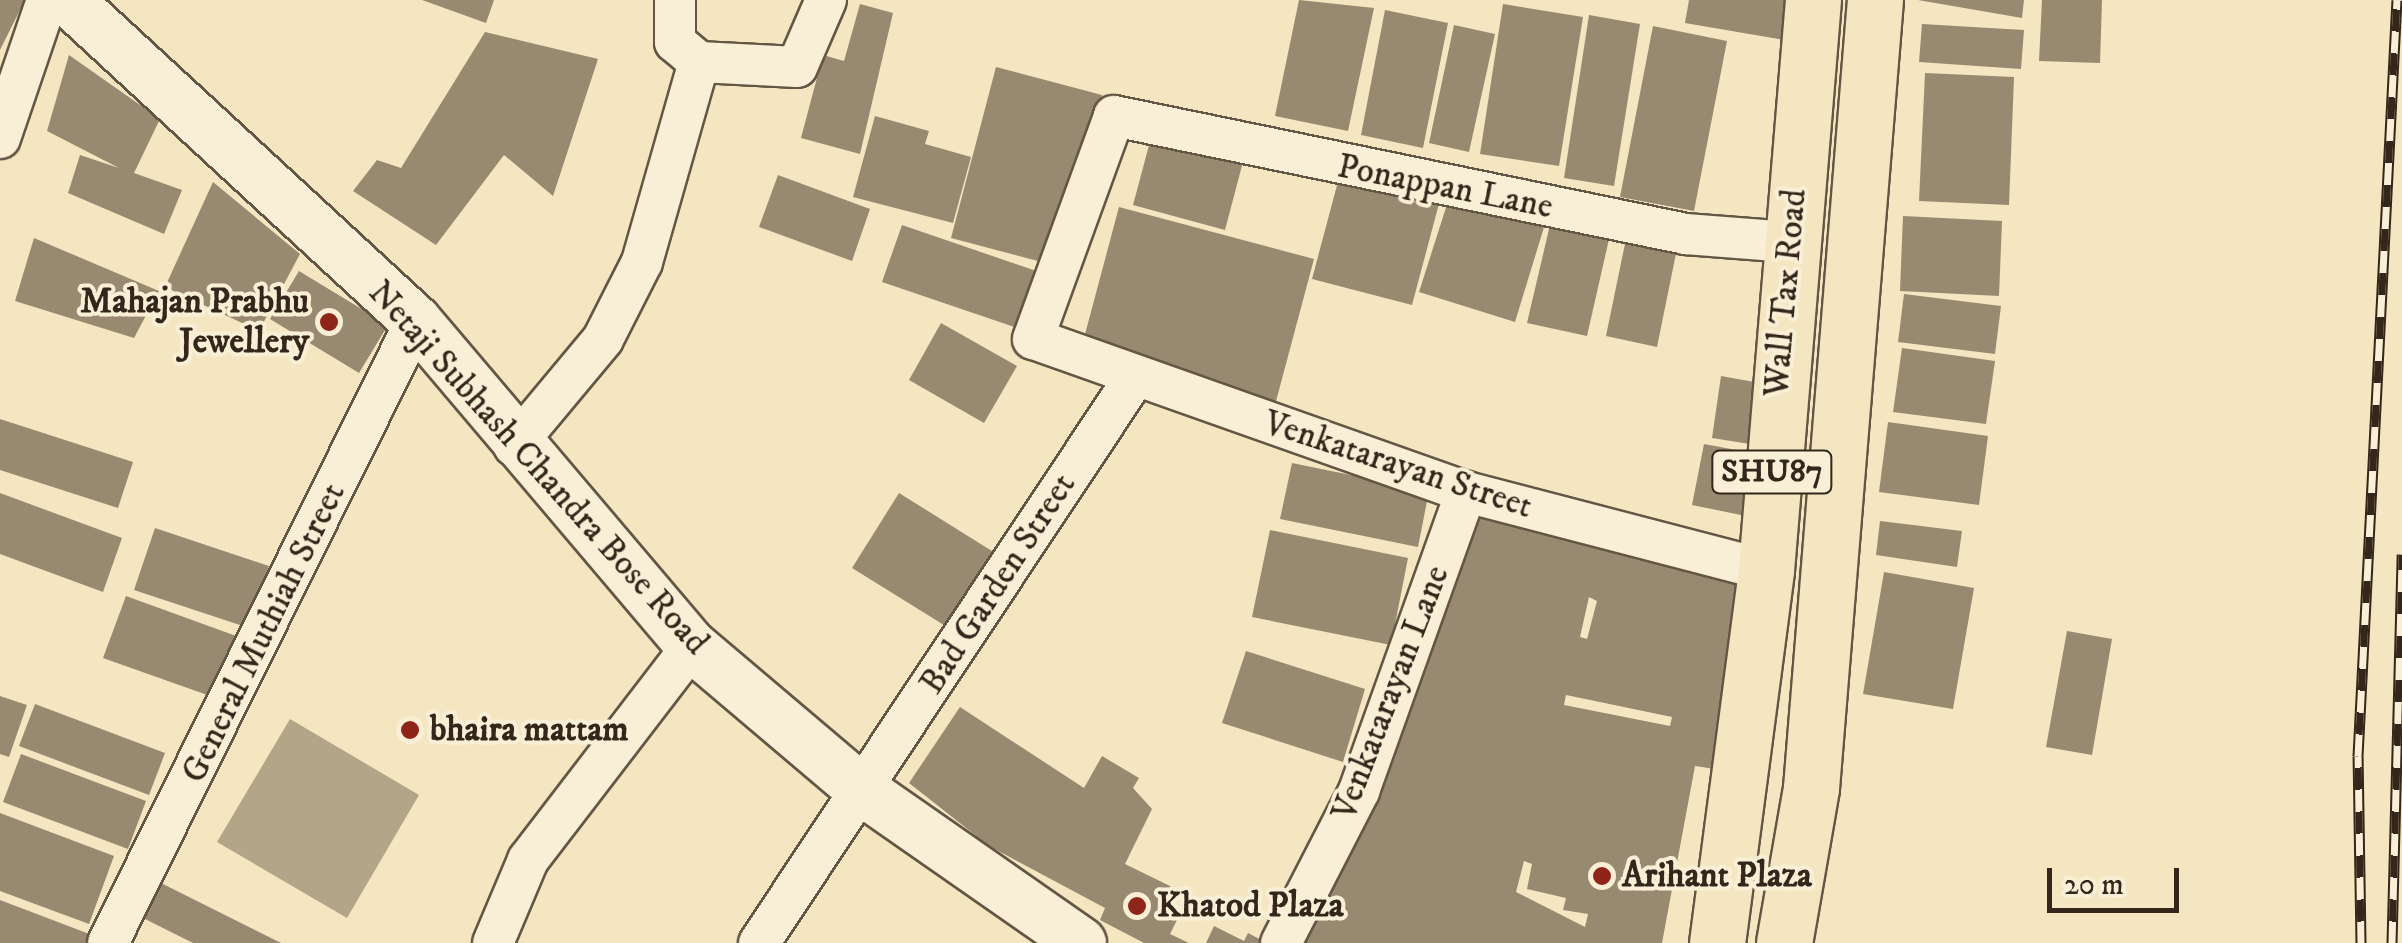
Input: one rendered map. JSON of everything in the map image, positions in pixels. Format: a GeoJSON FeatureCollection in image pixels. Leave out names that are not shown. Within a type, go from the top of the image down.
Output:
{"type":"FeatureCollection","features":[{"type":"Feature","properties":{"kind":"main road","name":"Wall Tax Road"},"geometry":{"type":"LineString","coordinates":[[1717,943],[1766,570],[1788,242],[1813,0]]}},
{"type":"Feature","properties":{"kind":"main road","name":"Wall Tax Road"},"geometry":{"type":"LineString","coordinates":[[1784,943],[1811,788],[1875,0]]}},
{"type":"Feature","properties":{"kind":"street"},"geometry":{"type":"LineString","coordinates":[[0,138],[47,0]]}},
{"type":"Feature","properties":{"kind":"street","name":"Netaji Subhash Chandra Bose Road"},"geometry":{"type":"LineString","coordinates":[[68,0],[416,321],[514,446],[692,646],[862,790],[1081,943]]}},
{"type":"Feature","properties":{"kind":"street"},"geometry":{"type":"LineString","coordinates":[[675,0],[675,42],[699,62],[797,67],[826,0]]}},
{"type":"Feature","properties":{"kind":"street"},"geometry":{"type":"LineString","coordinates":[[514,446],[602,339],[642,262],[699,62]]}},
{"type":"Feature","properties":{"kind":"street","name":"Ponappan Lane"},"geometry":{"type":"LineString","coordinates":[[1036,345],[1106,122],[1114,116],[1686,234],[1788,242]]}},
{"type":"Feature","properties":{"kind":"street","name":"General Muthiah Street"},"geometry":{"type":"LineString","coordinates":[[108,943],[416,321]]}},
{"type":"Feature","properties":{"kind":"street","name":"Venkatarayan Street"},"geometry":{"type":"LineString","coordinates":[[1036,345],[1466,492],[1766,570]]}},
{"type":"Feature","properties":{"kind":"street","name":"Bad Garden Street"},"geometry":{"type":"LineString","coordinates":[[758,943],[1135,378]]}},
{"type":"Feature","properties":{"kind":"street","name":"Venkatarayan Lane"},"geometry":{"type":"LineString","coordinates":[[1281,943],[1359,792],[1466,492]]}},
{"type":"Feature","properties":{"kind":"street"},"geometry":{"type":"LineString","coordinates":[[492,943],[528,860],[692,646]]}},
{"type":"Feature","properties":{"kind":"shaded area"},"geometry":{"type":"Polygon","coordinates":[[[290,719],[419,795],[347,918],[217,842],[290,719]]]}},
{"type":"Feature","properties":{"kind":"building"},"geometry":{"type":"Polygon","coordinates":[[[0,0],[25,0],[0,50],[0,0]]]}},
{"type":"Feature","properties":{"kind":"building"},"geometry":{"type":"Polygon","coordinates":[[[422,0],[494,0],[486,23],[422,0]]]}},
{"type":"Feature","properties":{"kind":"building"},"geometry":{"type":"Polygon","coordinates":[[[1299,0],[1374,8],[1348,131],[1275,116],[1299,0]]]}},
{"type":"Feature","properties":{"kind":"building"},"geometry":{"type":"Polygon","coordinates":[[[1689,0],[1798,0],[1791,41],[1685,23],[1689,0]]]}},
{"type":"Feature","properties":{"kind":"building"},"geometry":{"type":"Polygon","coordinates":[[[1918,0],[2024,0],[2022,18],[1918,0]]]}},
{"type":"Feature","properties":{"kind":"building"},"geometry":{"type":"Polygon","coordinates":[[[2042,0],[2102,0],[2100,63],[2039,61],[2042,0]]]}},
{"type":"Feature","properties":{"kind":"building"},"geometry":{"type":"Polygon","coordinates":[[[860,4],[893,13],[860,154],[801,138],[823,55],[844,61],[860,4]]]}},
{"type":"Feature","properties":{"kind":"building"},"geometry":{"type":"Polygon","coordinates":[[[1503,4],[1583,17],[1559,166],[1480,154],[1503,4]]]}},
{"type":"Feature","properties":{"kind":"building"},"geometry":{"type":"Polygon","coordinates":[[[1385,10],[1448,23],[1423,148],[1361,135],[1385,10]]]}},
{"type":"Feature","properties":{"kind":"building"},"geometry":{"type":"Polygon","coordinates":[[[1589,15],[1640,24],[1614,186],[1564,178],[1589,15]]]}},
{"type":"Feature","properties":{"kind":"building"},"geometry":{"type":"Polygon","coordinates":[[[1922,24],[2024,30],[2021,69],[1919,62],[1922,24]]]}},
{"type":"Feature","properties":{"kind":"building"},"geometry":{"type":"Polygon","coordinates":[[[1454,25],[1495,34],[1469,152],[1429,143],[1454,25]]]}},
{"type":"Feature","properties":{"kind":"building"},"geometry":{"type":"Polygon","coordinates":[[[1653,26],[1727,41],[1694,211],[1620,197],[1653,26]]]}},
{"type":"Feature","properties":{"kind":"building"},"geometry":{"type":"Polygon","coordinates":[[[485,32],[598,59],[553,196],[504,155],[436,245],[353,191],[377,160],[401,168],[485,32]]]}},
{"type":"Feature","properties":{"kind":"building"},"geometry":{"type":"Polygon","coordinates":[[[69,55],[160,119],[134,173],[182,190],[164,234],[68,193],[80,155],[119,168],[47,131],[69,55]]]}},
{"type":"Feature","properties":{"kind":"building"},"geometry":{"type":"Polygon","coordinates":[[[996,67],[1102,95],[1057,266],[951,238],[996,67]]]}},
{"type":"Feature","properties":{"kind":"building"},"geometry":{"type":"Polygon","coordinates":[[[1925,73],[2014,77],[2009,205],[1919,201],[1925,73]]]}},
{"type":"Feature","properties":{"kind":"building"},"geometry":{"type":"Polygon","coordinates":[[[875,116],[929,131],[925,144],[971,157],[953,223],[853,197],[875,116]]]}},
{"type":"Feature","properties":{"kind":"building"},"geometry":{"type":"Polygon","coordinates":[[[1152,134],[1244,158],[1225,230],[1133,205],[1152,134]]]}},
{"type":"Feature","properties":{"kind":"building"},"geometry":{"type":"Polygon","coordinates":[[[1340,174],[1440,200],[1412,305],[1312,279],[1340,174]]]}},
{"type":"Feature","properties":{"kind":"building"},"geometry":{"type":"Polygon","coordinates":[[[778,175],[870,209],[852,261],[759,227],[778,175]]]}},
{"type":"Feature","properties":{"kind":"building"},"geometry":{"type":"Polygon","coordinates":[[[213,182],[300,254],[259,331],[165,287],[213,182]]]}},
{"type":"Feature","properties":{"kind":"building"},"geometry":{"type":"Polygon","coordinates":[[[1450,195],[1545,224],[1515,322],[1419,292],[1450,195]]]}},
{"type":"Feature","properties":{"kind":"building"},"geometry":{"type":"Polygon","coordinates":[[[1119,207],[1314,259],[1275,405],[1080,353],[1119,207]]]}},
{"type":"Feature","properties":{"kind":"building"},"geometry":{"type":"Polygon","coordinates":[[[1553,212],[1612,226],[1587,336],[1527,323],[1553,212]]]}},
{"type":"Feature","properties":{"kind":"building"},"geometry":{"type":"Polygon","coordinates":[[[1903,216],[2002,221],[1999,296],[1900,291],[1903,216]]]}},
{"type":"Feature","properties":{"kind":"building"},"geometry":{"type":"Polygon","coordinates":[[[902,225],[1042,273],[1023,330],[882,282],[902,225]]]}},
{"type":"Feature","properties":{"kind":"building"},"geometry":{"type":"Polygon","coordinates":[[[1628,229],[1679,239],[1657,347],[1606,336],[1628,229]]]}},
{"type":"Feature","properties":{"kind":"building"},"geometry":{"type":"Polygon","coordinates":[[[34,238],[159,291],[134,338],[15,301],[34,238]]]}},
{"type":"Feature","properties":{"kind":"building","name":"Mahajan Prabhu Jewellery"},"geometry":{"type":"Polygon","coordinates":[[[299,271],[388,325],[359,373],[270,319],[299,271]]]}},
{"type":"Feature","properties":{"kind":"building"},"geometry":{"type":"Polygon","coordinates":[[[1904,294],[2001,306],[1995,354],[1898,342],[1904,294]]]}},
{"type":"Feature","properties":{"kind":"building"},"geometry":{"type":"Polygon","coordinates":[[[941,323],[1017,366],[984,423],[909,380],[941,323]]]}},
{"type":"Feature","properties":{"kind":"building"},"geometry":{"type":"Polygon","coordinates":[[[1902,348],[1995,361],[1986,424],[1893,412],[1902,348]]]}},
{"type":"Feature","properties":{"kind":"building"},"geometry":{"type":"Polygon","coordinates":[[[1721,376],[1760,383],[1750,444],[1712,438],[1721,376]]]}},
{"type":"Feature","properties":{"kind":"building"},"geometry":{"type":"Polygon","coordinates":[[[0,419],[133,462],[118,508],[0,470],[0,419]]]}},
{"type":"Feature","properties":{"kind":"building"},"geometry":{"type":"Polygon","coordinates":[[[1888,422],[1988,436],[1979,505],[1879,492],[1888,422]]]}},
{"type":"Feature","properties":{"kind":"building"},"geometry":{"type":"Polygon","coordinates":[[[1704,444],[1758,454],[1746,516],[1692,505],[1704,444]]]}},
{"type":"Feature","properties":{"kind":"building"},"geometry":{"type":"Polygon","coordinates":[[[1292,463],[1429,491],[1418,547],[1280,519],[1292,463]]]}},
{"type":"Feature","properties":{"kind":"building"},"geometry":{"type":"Polygon","coordinates":[[[0,493],[122,538],[103,592],[0,554],[0,493]]]}},
{"type":"Feature","properties":{"kind":"building"},"geometry":{"type":"Polygon","coordinates":[[[899,493],[1008,561],[960,635],[852,568],[899,493]]]}},
{"type":"Feature","properties":{"kind":"building"},"geometry":{"type":"Polygon","coordinates":[[[1475,507],[1744,571],[1715,769],[1695,766],[1662,943],[1292,943],[1475,507]],[[1589,597],[1580,637],[1587,639],[1597,601],[1589,597]],[[1566,695],[1564,705],[1670,726],[1672,717],[1566,695]],[[1524,861],[1516,892],[1585,927],[1588,914],[1563,910],[1566,898],[1527,889],[1532,864],[1524,861]]]}},
{"type":"Feature","properties":{"kind":"building"},"geometry":{"type":"Polygon","coordinates":[[[1880,521],[1962,531],[1957,567],[1876,555],[1880,521]]]}},
{"type":"Feature","properties":{"kind":"building"},"geometry":{"type":"Polygon","coordinates":[[[155,528],[269,566],[249,628],[134,590],[155,528]]]}},
{"type":"Feature","properties":{"kind":"building"},"geometry":{"type":"Polygon","coordinates":[[[1270,530],[1408,558],[1391,645],[1252,617],[1270,530]]]}},
{"type":"Feature","properties":{"kind":"building"},"geometry":{"type":"Polygon","coordinates":[[[1884,572],[1974,588],[1953,709],[1863,694],[1884,572]]]}},
{"type":"Feature","properties":{"kind":"building"},"geometry":{"type":"Polygon","coordinates":[[[126,596],[250,641],[227,702],[103,658],[126,596]]]}},
{"type":"Feature","properties":{"kind":"building"},"geometry":{"type":"Polygon","coordinates":[[[2067,631],[2112,639],[2092,755],[2046,747],[2067,631]]]}},
{"type":"Feature","properties":{"kind":"building"},"geometry":{"type":"Polygon","coordinates":[[[1246,651],[1365,689],[1343,762],[1222,723],[1246,651]]]}},
{"type":"Feature","properties":{"kind":"building"},"geometry":{"type":"Polygon","coordinates":[[[0,696],[27,705],[9,757],[0,754],[0,696]]]}},
{"type":"Feature","properties":{"kind":"building"},"geometry":{"type":"Polygon","coordinates":[[[35,704],[165,753],[149,795],[19,746],[35,704]]]}},
{"type":"Feature","properties":{"kind":"building"},"geometry":{"type":"Polygon","coordinates":[[[960,707],[1084,788],[1102,756],[1139,778],[1133,788],[1152,809],[1125,864],[1172,887],[1164,903],[1181,912],[1170,934],[1189,943],[1144,943],[1100,920],[1105,908],[989,846],[909,783],[960,707]]]}},
{"type":"Feature","properties":{"kind":"building"},"geometry":{"type":"Polygon","coordinates":[[[21,754],[146,801],[128,849],[3,802],[21,754]]]}},
{"type":"Feature","properties":{"kind":"building"},"geometry":{"type":"Polygon","coordinates":[[[0,813],[114,856],[89,924],[0,891],[0,813]]]}},
{"type":"Feature","properties":{"kind":"building"},"geometry":{"type":"Polygon","coordinates":[[[161,883],[281,943],[193,943],[143,918],[161,883]]]}},
{"type":"Feature","properties":{"kind":"building"},"geometry":{"type":"Polygon","coordinates":[[[0,900],[92,935],[89,943],[0,943],[0,900]]]}},
{"type":"Feature","properties":{"kind":"building"},"geometry":{"type":"Polygon","coordinates":[[[1214,926],[1244,941],[1248,933],[1267,943],[1206,943],[1214,926]]]}},
{"type":"Feature","properties":{"kind":"railway"},"geometry":{"type":"LineString","coordinates":[[2361,943],[2358,756],[2397,0]]}},
{"type":"Feature","properties":{"kind":"railway"},"geometry":{"type":"LineString","coordinates":[[2392,943],[2402,554]]}},
{"type":"Feature","properties":{"kind":"place","name":"Mahajan Prabhu Jewellery"},"geometry":{"type":"Point","coordinates":[329,322]}},
{"type":"Feature","properties":{"kind":"place","name":"bhaira mattam"},"geometry":{"type":"Point","coordinates":[410,730]}},
{"type":"Feature","properties":{"kind":"place","name":"Arihant Plaza"},"geometry":{"type":"Point","coordinates":[1602,876]}},
{"type":"Feature","properties":{"kind":"place","name":"Khatod Plaza"},"geometry":{"type":"Point","coordinates":[1137,906]}}]}
